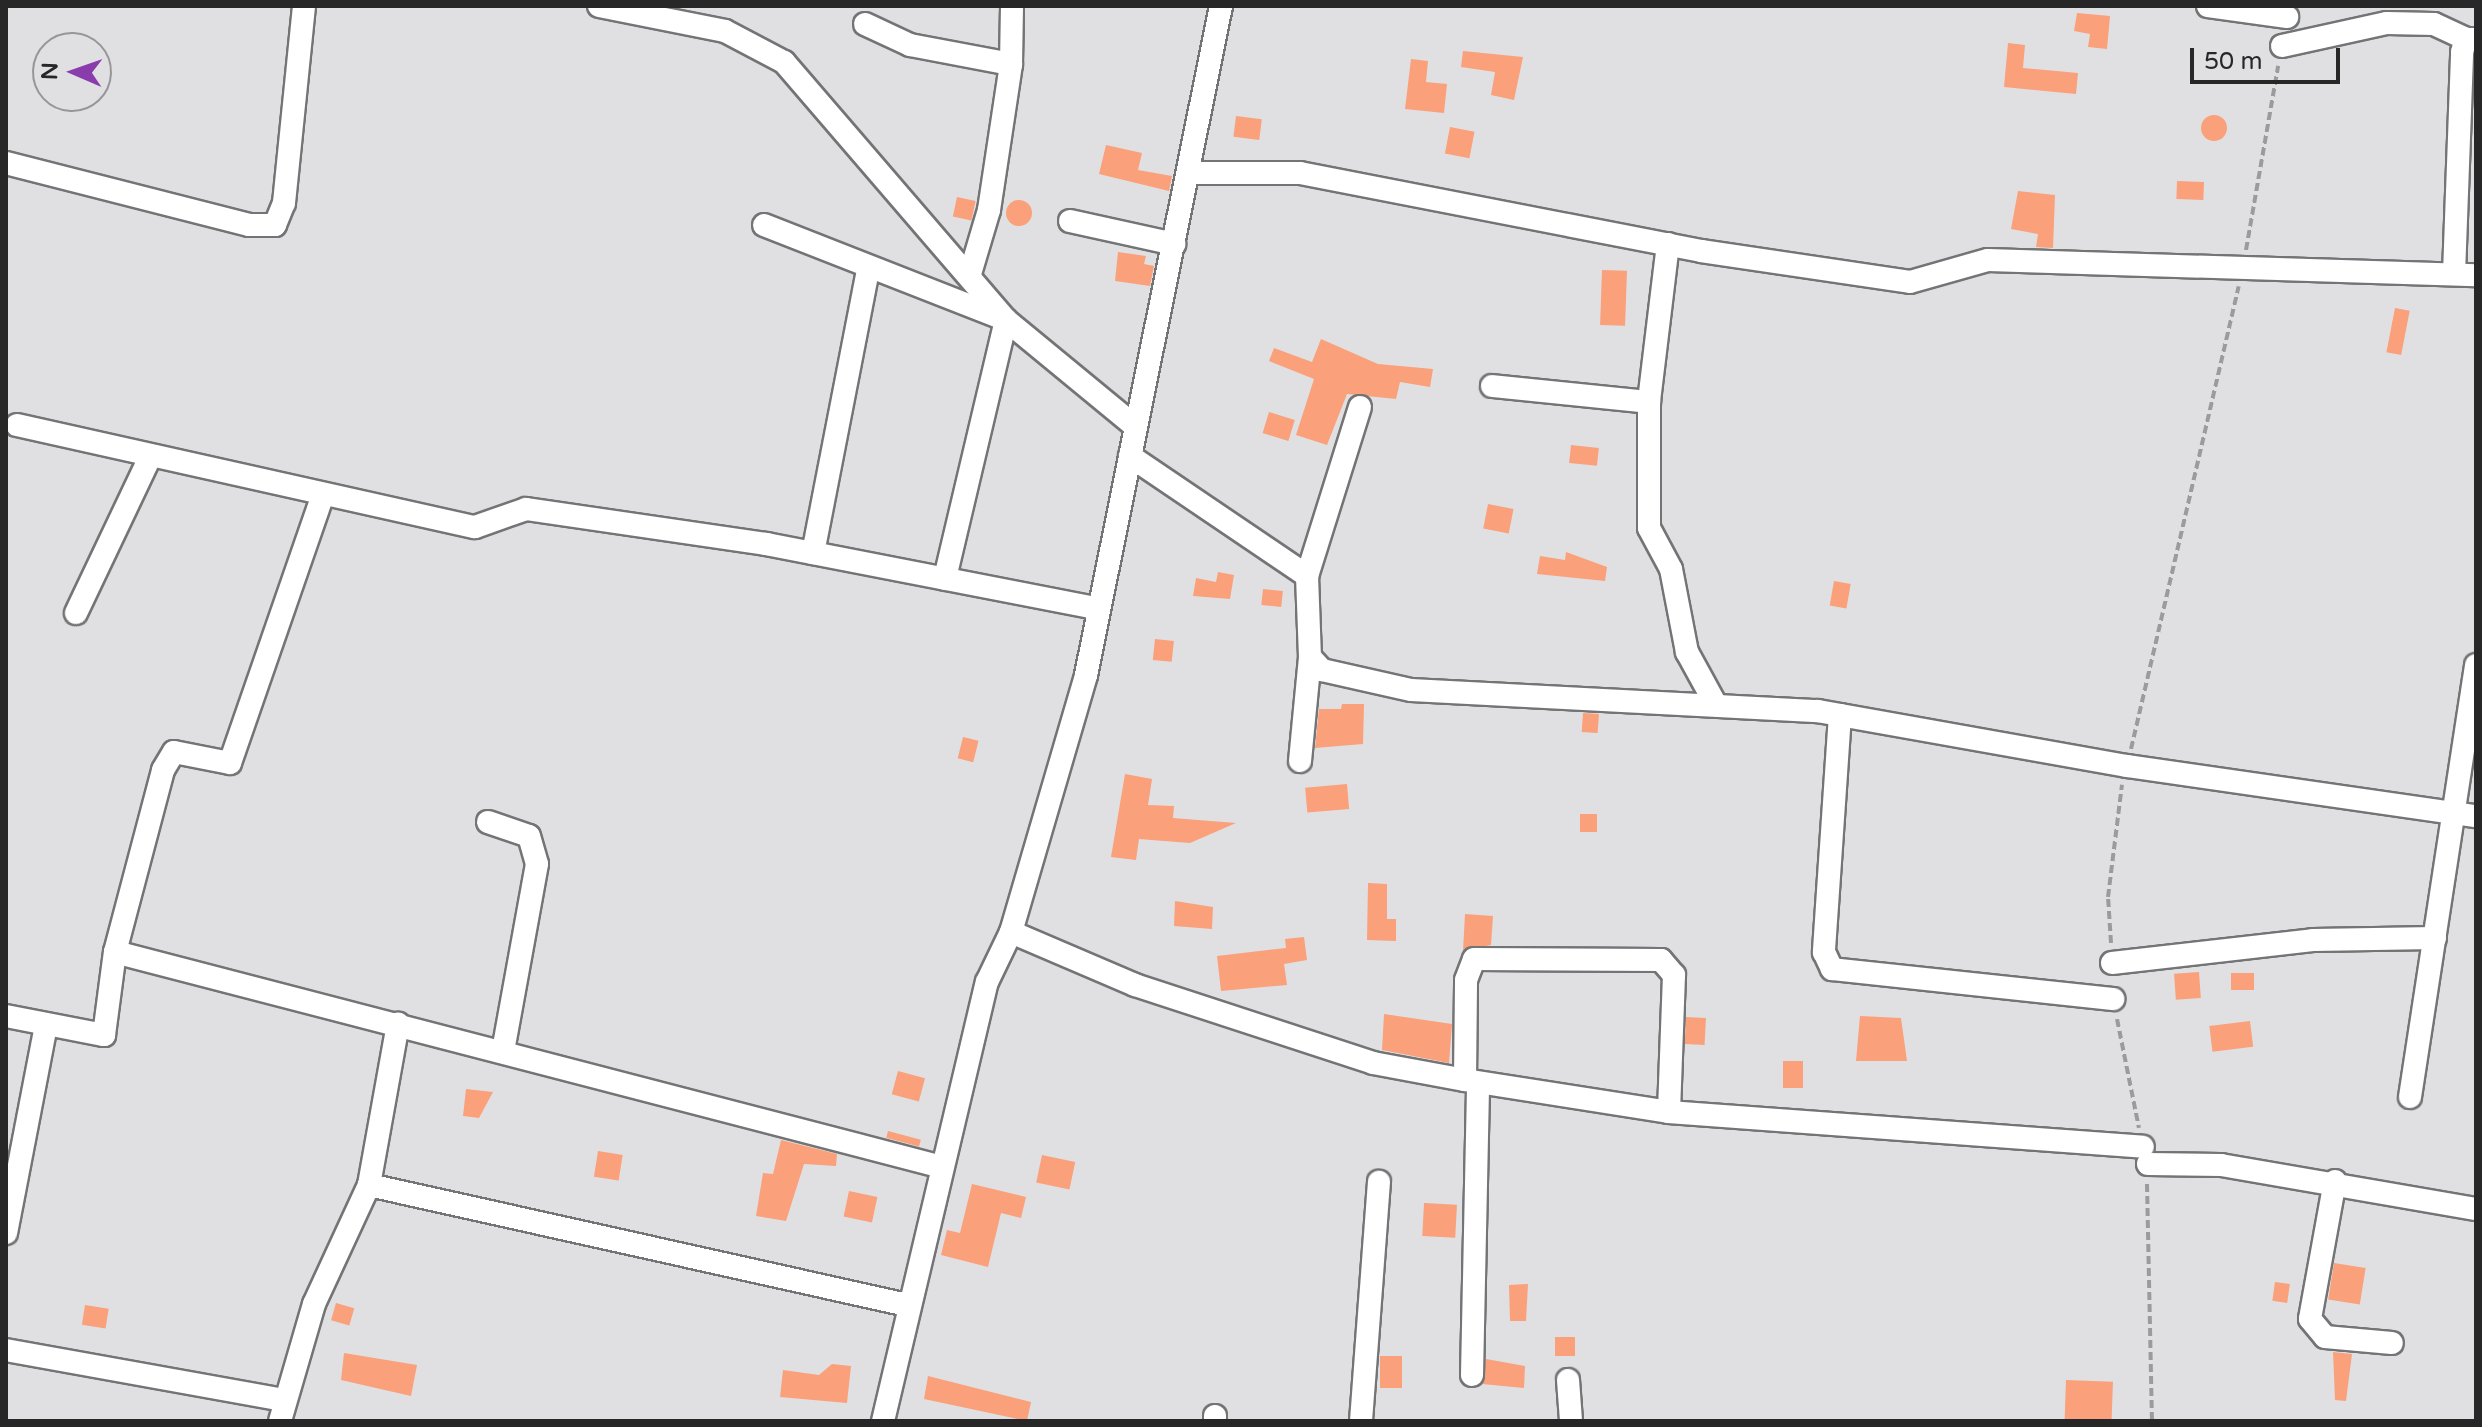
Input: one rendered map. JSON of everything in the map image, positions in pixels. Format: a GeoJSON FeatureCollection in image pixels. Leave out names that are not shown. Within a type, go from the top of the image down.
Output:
{"type":"FeatureCollection","features":[{"type":"Feature","properties":{"kind":"street"},"geometry":{"type":"LineString","coordinates":[[6,163],[249,225],[275,225],[284,203],[304,6]]}},
{"type":"Feature","properties":{"kind":"street"},"geometry":{"type":"LineString","coordinates":[[599,6],[725,31],[784,62],[970,274],[1006,320],[1136,427]]}},
{"type":"Feature","properties":{"kind":"street"},"geometry":{"type":"LineString","coordinates":[[970,274],[989,210],[1011,64],[1012,6]]}},
{"type":"Feature","properties":{"kind":"street"},"geometry":{"type":"LineString","coordinates":[[883,1421],[907,1305],[987,982],[1011,932],[1053,799],[1099,609],[1191,173],[1221,6]]}},
{"type":"Feature","properties":{"kind":"street"},"geometry":{"type":"LineString","coordinates":[[2208,6],[2287,17]]}},
{"type":"Feature","properties":{"kind":"street"},"geometry":{"type":"LineString","coordinates":[[1191,173],[1300,173],[1668,244],[1910,282],[1988,260],[2243,272],[2465,274],[2471,39],[2434,24],[2387,23],[2282,46]]}},
{"type":"Feature","properties":{"kind":"street"},"geometry":{"type":"LineString","coordinates":[[865,24],[910,45],[1011,64]]}},
{"type":"Feature","properties":{"kind":"street"},"geometry":{"type":"LineString","coordinates":[[1070,221],[1175,244]]}},
{"type":"Feature","properties":{"kind":"street"},"geometry":{"type":"LineString","coordinates":[[764,225],[868,270],[1006,320]]}},
{"type":"Feature","properties":{"kind":"street"},"geometry":{"type":"LineString","coordinates":[[1668,244],[1649,402],[1650,539],[1671,569],[1678,625],[1716,705]]}},
{"type":"Feature","properties":{"kind":"street"},"geometry":{"type":"LineString","coordinates":[[813,553],[868,270]]}},
{"type":"Feature","properties":{"kind":"street"},"geometry":{"type":"LineString","coordinates":[[945,579],[1006,320]]}},
{"type":"Feature","properties":{"kind":"street"},"geometry":{"type":"LineString","coordinates":[[1492,386],[1649,402]]}},
{"type":"Feature","properties":{"kind":"street"},"geometry":{"type":"LineString","coordinates":[[1300,761],[1310,657],[1307,576],[1360,407]]}},
{"type":"Feature","properties":{"kind":"street"},"geometry":{"type":"LineString","coordinates":[[17,425],[322,498],[475,527],[526,509],[813,553],[1099,609]]}},
{"type":"Feature","properties":{"kind":"street"},"geometry":{"type":"LineString","coordinates":[[1130,456],[1307,576]]}},
{"type":"Feature","properties":{"kind":"street"},"geometry":{"type":"LineString","coordinates":[[76,613],[150,457]]}},
{"type":"Feature","properties":{"kind":"street"},"geometry":{"type":"LineString","coordinates":[[6,1016],[104,1035],[115,952],[163,770],[174,752],[230,763],[322,498]]}},
{"type":"Feature","properties":{"kind":"street"},"geometry":{"type":"LineString","coordinates":[[1310,657],[1322,670],[1411,690],[1716,705],[1840,715],[2127,766],[2466,814]]}},
{"type":"Feature","properties":{"kind":"street"},"geometry":{"type":"LineString","coordinates":[[2410,1097],[2435,938],[2466,814],[2475,675]]}},
{"type":"Feature","properties":{"kind":"street"},"geometry":{"type":"LineString","coordinates":[[1840,715],[1824,952],[1832,969],[2113,999]]}},
{"type":"Feature","properties":{"kind":"street"},"geometry":{"type":"LineString","coordinates":[[488,822],[529,836],[537,864],[503,1051]]}},
{"type":"Feature","properties":{"kind":"street"},"geometry":{"type":"LineString","coordinates":[[1011,932],[1179,1000],[1373,1063],[1471,1082],[1669,1112],[2221,1165],[2335,1181],[2476,1208]]}},
{"type":"Feature","properties":{"kind":"street"},"geometry":{"type":"LineString","coordinates":[[2112,963],[2313,940],[2435,938]]}},
{"type":"Feature","properties":{"kind":"street"},"geometry":{"type":"LineString","coordinates":[[115,952],[942,1167]]}},
{"type":"Feature","properties":{"kind":"street"},"geometry":{"type":"LineString","coordinates":[[1472,1375],[1471,1082],[1466,980],[1474,959],[1661,960],[1674,975],[1669,1112]]}},
{"type":"Feature","properties":{"kind":"street"},"geometry":{"type":"LineString","coordinates":[[6,1350],[283,1410],[314,1304],[369,1185],[398,1024]]}},
{"type":"Feature","properties":{"kind":"street"},"geometry":{"type":"LineString","coordinates":[[6,1233],[46,1025]]}},
{"type":"Feature","properties":{"kind":"street"},"geometry":{"type":"LineString","coordinates":[[2335,1181],[2310,1319],[2325,1337],[2392,1343]]}},
{"type":"Feature","properties":{"kind":"street"},"geometry":{"type":"LineString","coordinates":[[1361,1421],[1379,1182]]}},
{"type":"Feature","properties":{"kind":"street"},"geometry":{"type":"LineString","coordinates":[[369,1185],[907,1305]]}},
{"type":"Feature","properties":{"kind":"street"},"geometry":{"type":"LineString","coordinates":[[1568,1380],[1571,1421]]}},
{"type":"Feature","properties":{"kind":"path"},"geometry":{"type":"LineString","coordinates":[[2112,963],[2108,897],[2127,766],[2243,272],[2282,46]]}},
{"type":"Feature","properties":{"kind":"path"},"geometry":{"type":"LineString","coordinates":[[2113,999],[2145,1156],[2144,1272],[2152,1421]]}},
{"type":"Feature","properties":{"kind":"building"},"geometry":{"type":"Polygon","coordinates":[[[2077,13],[2110,16],[2107,49],[2088,47],[2090,34],[2074,31],[2077,13]]]}},
{"type":"Feature","properties":{"kind":"building"},"geometry":{"type":"Polygon","coordinates":[[[2008,43],[2025,45],[2023,68],[2078,73],[2076,94],[2004,87],[2008,43]]]}},
{"type":"Feature","properties":{"kind":"building"},"geometry":{"type":"Polygon","coordinates":[[[1463,51],[1523,57],[1514,100],[1491,95],[1495,72],[1461,67],[1463,51]]]}},
{"type":"Feature","properties":{"kind":"building"},"geometry":{"type":"Polygon","coordinates":[[[1411,59],[1428,61],[1426,82],[1447,84],[1444,113],[1405,109],[1411,59]]]}},
{"type":"Feature","properties":{"kind":"building"},"geometry":{"type":"Polygon","coordinates":[[[2214,115],[2223,119],[2227,128],[2223,137],[2214,141],[2205,137],[2201,128],[2205,119],[2214,115]]]}},
{"type":"Feature","properties":{"kind":"building"},"geometry":{"type":"Polygon","coordinates":[[[1236,116],[1262,119],[1259,140],[1233,137],[1236,116]]]}},
{"type":"Feature","properties":{"kind":"building"},"geometry":{"type":"Polygon","coordinates":[[[1450,127],[1475,132],[1469,158],[1445,154],[1450,127]]]}},
{"type":"Feature","properties":{"kind":"building"},"geometry":{"type":"Polygon","coordinates":[[[1106,145],[1142,153],[1138,170],[1172,176],[1169,191],[1099,174],[1106,145]]]}},
{"type":"Feature","properties":{"kind":"building"},"geometry":{"type":"Polygon","coordinates":[[[2177,181],[2204,182],[2203,200],[2176,199],[2177,181]]]}},
{"type":"Feature","properties":{"kind":"building"},"geometry":{"type":"Polygon","coordinates":[[[2018,191],[2055,195],[2053,248],[2036,247],[2038,234],[2011,229],[2018,191]]]}},
{"type":"Feature","properties":{"kind":"building"},"geometry":{"type":"Polygon","coordinates":[[[957,197],[976,201],[971,221],[953,217],[957,197]]]}},
{"type":"Feature","properties":{"kind":"building"},"geometry":{"type":"Polygon","coordinates":[[[1019,200],[1028,204],[1032,213],[1028,222],[1019,226],[1010,222],[1006,213],[1010,204],[1019,200]]]}},
{"type":"Feature","properties":{"kind":"building"},"geometry":{"type":"Polygon","coordinates":[[[1118,252],[1146,256],[1144,264],[1154,266],[1150,286],[1115,281],[1118,252]]]}},
{"type":"Feature","properties":{"kind":"building"},"geometry":{"type":"Polygon","coordinates":[[[1602,270],[1627,271],[1625,326],[1600,325],[1602,270]]]}},
{"type":"Feature","properties":{"kind":"building"},"geometry":{"type":"Polygon","coordinates":[[[2395,308],[2410,311],[2401,355],[2386,352],[2395,308]]]}},
{"type":"Feature","properties":{"kind":"building"},"geometry":{"type":"Polygon","coordinates":[[[1321,339],[1378,364],[1433,369],[1430,387],[1400,382],[1396,399],[1347,394],[1327,445],[1296,435],[1314,379],[1269,361],[1274,348],[1312,362],[1321,339]]]}},
{"type":"Feature","properties":{"kind":"building"},"geometry":{"type":"Polygon","coordinates":[[[1269,412],[1295,420],[1288,441],[1263,433],[1269,412]]]}},
{"type":"Feature","properties":{"kind":"building"},"geometry":{"type":"Polygon","coordinates":[[[1571,445],[1599,448],[1597,466],[1569,463],[1571,445]]]}},
{"type":"Feature","properties":{"kind":"building"},"geometry":{"type":"Polygon","coordinates":[[[1488,504],[1514,509],[1509,534],[1483,529],[1488,504]]]}},
{"type":"Feature","properties":{"kind":"building"},"geometry":{"type":"Polygon","coordinates":[[[1566,552],[1607,567],[1605,581],[1537,574],[1540,556],[1565,560],[1566,552]]]}},
{"type":"Feature","properties":{"kind":"building"},"geometry":{"type":"Polygon","coordinates":[[[1218,572],[1234,575],[1230,599],[1193,596],[1196,578],[1216,582],[1218,572]]]}},
{"type":"Feature","properties":{"kind":"building"},"geometry":{"type":"Polygon","coordinates":[[[1834,581],[1851,584],[1846,609],[1830,606],[1834,581]]]}},
{"type":"Feature","properties":{"kind":"building"},"geometry":{"type":"Polygon","coordinates":[[[1263,589],[1283,591],[1281,607],[1261,605],[1263,589]]]}},
{"type":"Feature","properties":{"kind":"building"},"geometry":{"type":"Polygon","coordinates":[[[1155,639],[1174,641],[1172,662],[1153,660],[1155,639]]]}},
{"type":"Feature","properties":{"kind":"building"},"geometry":{"type":"Polygon","coordinates":[[[1342,704],[1364,704],[1363,744],[1315,748],[1319,709],[1341,709],[1342,704]]]}},
{"type":"Feature","properties":{"kind":"building"},"geometry":{"type":"Polygon","coordinates":[[[1583,713],[1599,714],[1598,733],[1582,732],[1583,713]]]}},
{"type":"Feature","properties":{"kind":"building"},"geometry":{"type":"Polygon","coordinates":[[[963,737],[979,741],[973,762],[958,758],[963,737]]]}},
{"type":"Feature","properties":{"kind":"building"},"geometry":{"type":"Polygon","coordinates":[[[1125,774],[1152,779],[1148,805],[1174,806],[1173,818],[1236,823],[1190,843],[1139,839],[1136,860],[1111,857],[1125,774]]]}},
{"type":"Feature","properties":{"kind":"building"},"geometry":{"type":"Polygon","coordinates":[[[1347,784],[1349,809],[1307,813],[1305,788],[1347,784]]]}},
{"type":"Feature","properties":{"kind":"building"},"geometry":{"type":"Polygon","coordinates":[[[1580,814],[1597,814],[1597,832],[1580,832],[1580,814]]]}},
{"type":"Feature","properties":{"kind":"building"},"geometry":{"type":"Polygon","coordinates":[[[1368,883],[1387,884],[1387,919],[1396,919],[1396,941],[1367,940],[1368,883]]]}},
{"type":"Feature","properties":{"kind":"building"},"geometry":{"type":"Polygon","coordinates":[[[1175,901],[1213,907],[1212,929],[1174,926],[1175,901]]]}},
{"type":"Feature","properties":{"kind":"building"},"geometry":{"type":"Polygon","coordinates":[[[1465,914],[1493,916],[1491,945],[1463,951],[1465,914]]]}},
{"type":"Feature","properties":{"kind":"building"},"geometry":{"type":"Polygon","coordinates":[[[1304,937],[1307,960],[1284,964],[1287,985],[1221,991],[1217,956],[1286,948],[1285,939],[1304,937]]]}},
{"type":"Feature","properties":{"kind":"building"},"geometry":{"type":"Polygon","coordinates":[[[2199,972],[2201,998],[2176,1000],[2174,974],[2199,972]]]}},
{"type":"Feature","properties":{"kind":"building"},"geometry":{"type":"Polygon","coordinates":[[[2231,973],[2254,973],[2254,990],[2231,990],[2231,973]]]}},
{"type":"Feature","properties":{"kind":"building"},"geometry":{"type":"Polygon","coordinates":[[[1384,1014],[1452,1024],[1449,1063],[1382,1050],[1384,1014]]]}},
{"type":"Feature","properties":{"kind":"building"},"geometry":{"type":"Polygon","coordinates":[[[1860,1016],[1901,1018],[1907,1061],[1856,1061],[1860,1016]]]}},
{"type":"Feature","properties":{"kind":"building"},"geometry":{"type":"Polygon","coordinates":[[[1686,1017],[1706,1018],[1705,1045],[1685,1044],[1686,1017]]]}},
{"type":"Feature","properties":{"kind":"building"},"geometry":{"type":"Polygon","coordinates":[[[2250,1021],[2253,1047],[2212,1052],[2209,1026],[2250,1021]]]}},
{"type":"Feature","properties":{"kind":"building"},"geometry":{"type":"Polygon","coordinates":[[[1783,1061],[1803,1061],[1803,1088],[1783,1088],[1783,1061]]]}},
{"type":"Feature","properties":{"kind":"building"},"geometry":{"type":"Polygon","coordinates":[[[898,1071],[925,1078],[919,1101],[892,1094],[898,1071]]]}},
{"type":"Feature","properties":{"kind":"building"},"geometry":{"type":"Polygon","coordinates":[[[466,1089],[493,1092],[479,1118],[463,1116],[466,1089]]]}},
{"type":"Feature","properties":{"kind":"building"},"geometry":{"type":"Polygon","coordinates":[[[888,1131],[921,1140],[919,1147],[886,1138],[888,1131]]]}},
{"type":"Feature","properties":{"kind":"building"},"geometry":{"type":"Polygon","coordinates":[[[781,1140],[837,1154],[836,1166],[804,1164],[786,1221],[756,1216],[763,1173],[773,1174],[781,1140]]]}},
{"type":"Feature","properties":{"kind":"building"},"geometry":{"type":"Polygon","coordinates":[[[598,1151],[623,1155],[619,1181],[594,1177],[598,1151]]]}},
{"type":"Feature","properties":{"kind":"building"},"geometry":{"type":"Polygon","coordinates":[[[1042,1155],[1075,1162],[1069,1189],[1036,1182],[1042,1155]]]}},
{"type":"Feature","properties":{"kind":"building"},"geometry":{"type":"Polygon","coordinates":[[[972,1184],[1026,1197],[1021,1218],[1001,1213],[988,1267],[941,1255],[947,1230],[960,1233],[972,1184]]]}},
{"type":"Feature","properties":{"kind":"building"},"geometry":{"type":"Polygon","coordinates":[[[849,1191],[877,1197],[872,1222],[844,1216],[849,1191]]]}},
{"type":"Feature","properties":{"kind":"building"},"geometry":{"type":"Polygon","coordinates":[[[1424,1203],[1457,1205],[1455,1238],[1422,1236],[1424,1203]]]}},
{"type":"Feature","properties":{"kind":"building"},"geometry":{"type":"Polygon","coordinates":[[[2334,1263],[2366,1268],[2360,1305],[2328,1300],[2334,1263]]]}},
{"type":"Feature","properties":{"kind":"building"},"geometry":{"type":"Polygon","coordinates":[[[2275,1282],[2290,1284],[2287,1303],[2272,1301],[2275,1282]]]}},
{"type":"Feature","properties":{"kind":"building"},"geometry":{"type":"Polygon","coordinates":[[[1528,1284],[1526,1321],[1510,1321],[1509,1285],[1528,1284]]]}},
{"type":"Feature","properties":{"kind":"building"},"geometry":{"type":"Polygon","coordinates":[[[336,1303],[354,1308],[349,1326],[331,1320],[336,1303]]]}},
{"type":"Feature","properties":{"kind":"building"},"geometry":{"type":"Polygon","coordinates":[[[85,1305],[109,1309],[106,1329],[82,1325],[85,1305]]]}},
{"type":"Feature","properties":{"kind":"building"},"geometry":{"type":"Polygon","coordinates":[[[1555,1337],[1575,1337],[1575,1356],[1555,1356],[1555,1337]]]}},
{"type":"Feature","properties":{"kind":"building"},"geometry":{"type":"Polygon","coordinates":[[[2333,1352],[2352,1354],[2346,1401],[2335,1400],[2333,1352]]]}},
{"type":"Feature","properties":{"kind":"building"},"geometry":{"type":"Polygon","coordinates":[[[344,1353],[417,1365],[411,1396],[341,1380],[344,1353]]]}},
{"type":"Feature","properties":{"kind":"building"},"geometry":{"type":"Polygon","coordinates":[[[1380,1356],[1402,1356],[1402,1388],[1380,1388],[1380,1356]]]}},
{"type":"Feature","properties":{"kind":"building"},"geometry":{"type":"Polygon","coordinates":[[[1486,1359],[1525,1366],[1524,1388],[1482,1384],[1486,1359]]]}},
{"type":"Feature","properties":{"kind":"building"},"geometry":{"type":"Polygon","coordinates":[[[832,1364],[851,1366],[847,1403],[780,1397],[783,1370],[819,1375],[832,1364]]]}},
{"type":"Feature","properties":{"kind":"building"},"geometry":{"type":"Polygon","coordinates":[[[928,1376],[1031,1402],[1027,1421],[924,1399],[928,1376]]]}},
{"type":"Feature","properties":{"kind":"building"},"geometry":{"type":"Polygon","coordinates":[[[2066,1380],[2113,1382],[2112,1421],[2065,1421],[2066,1380]]]}}]}
